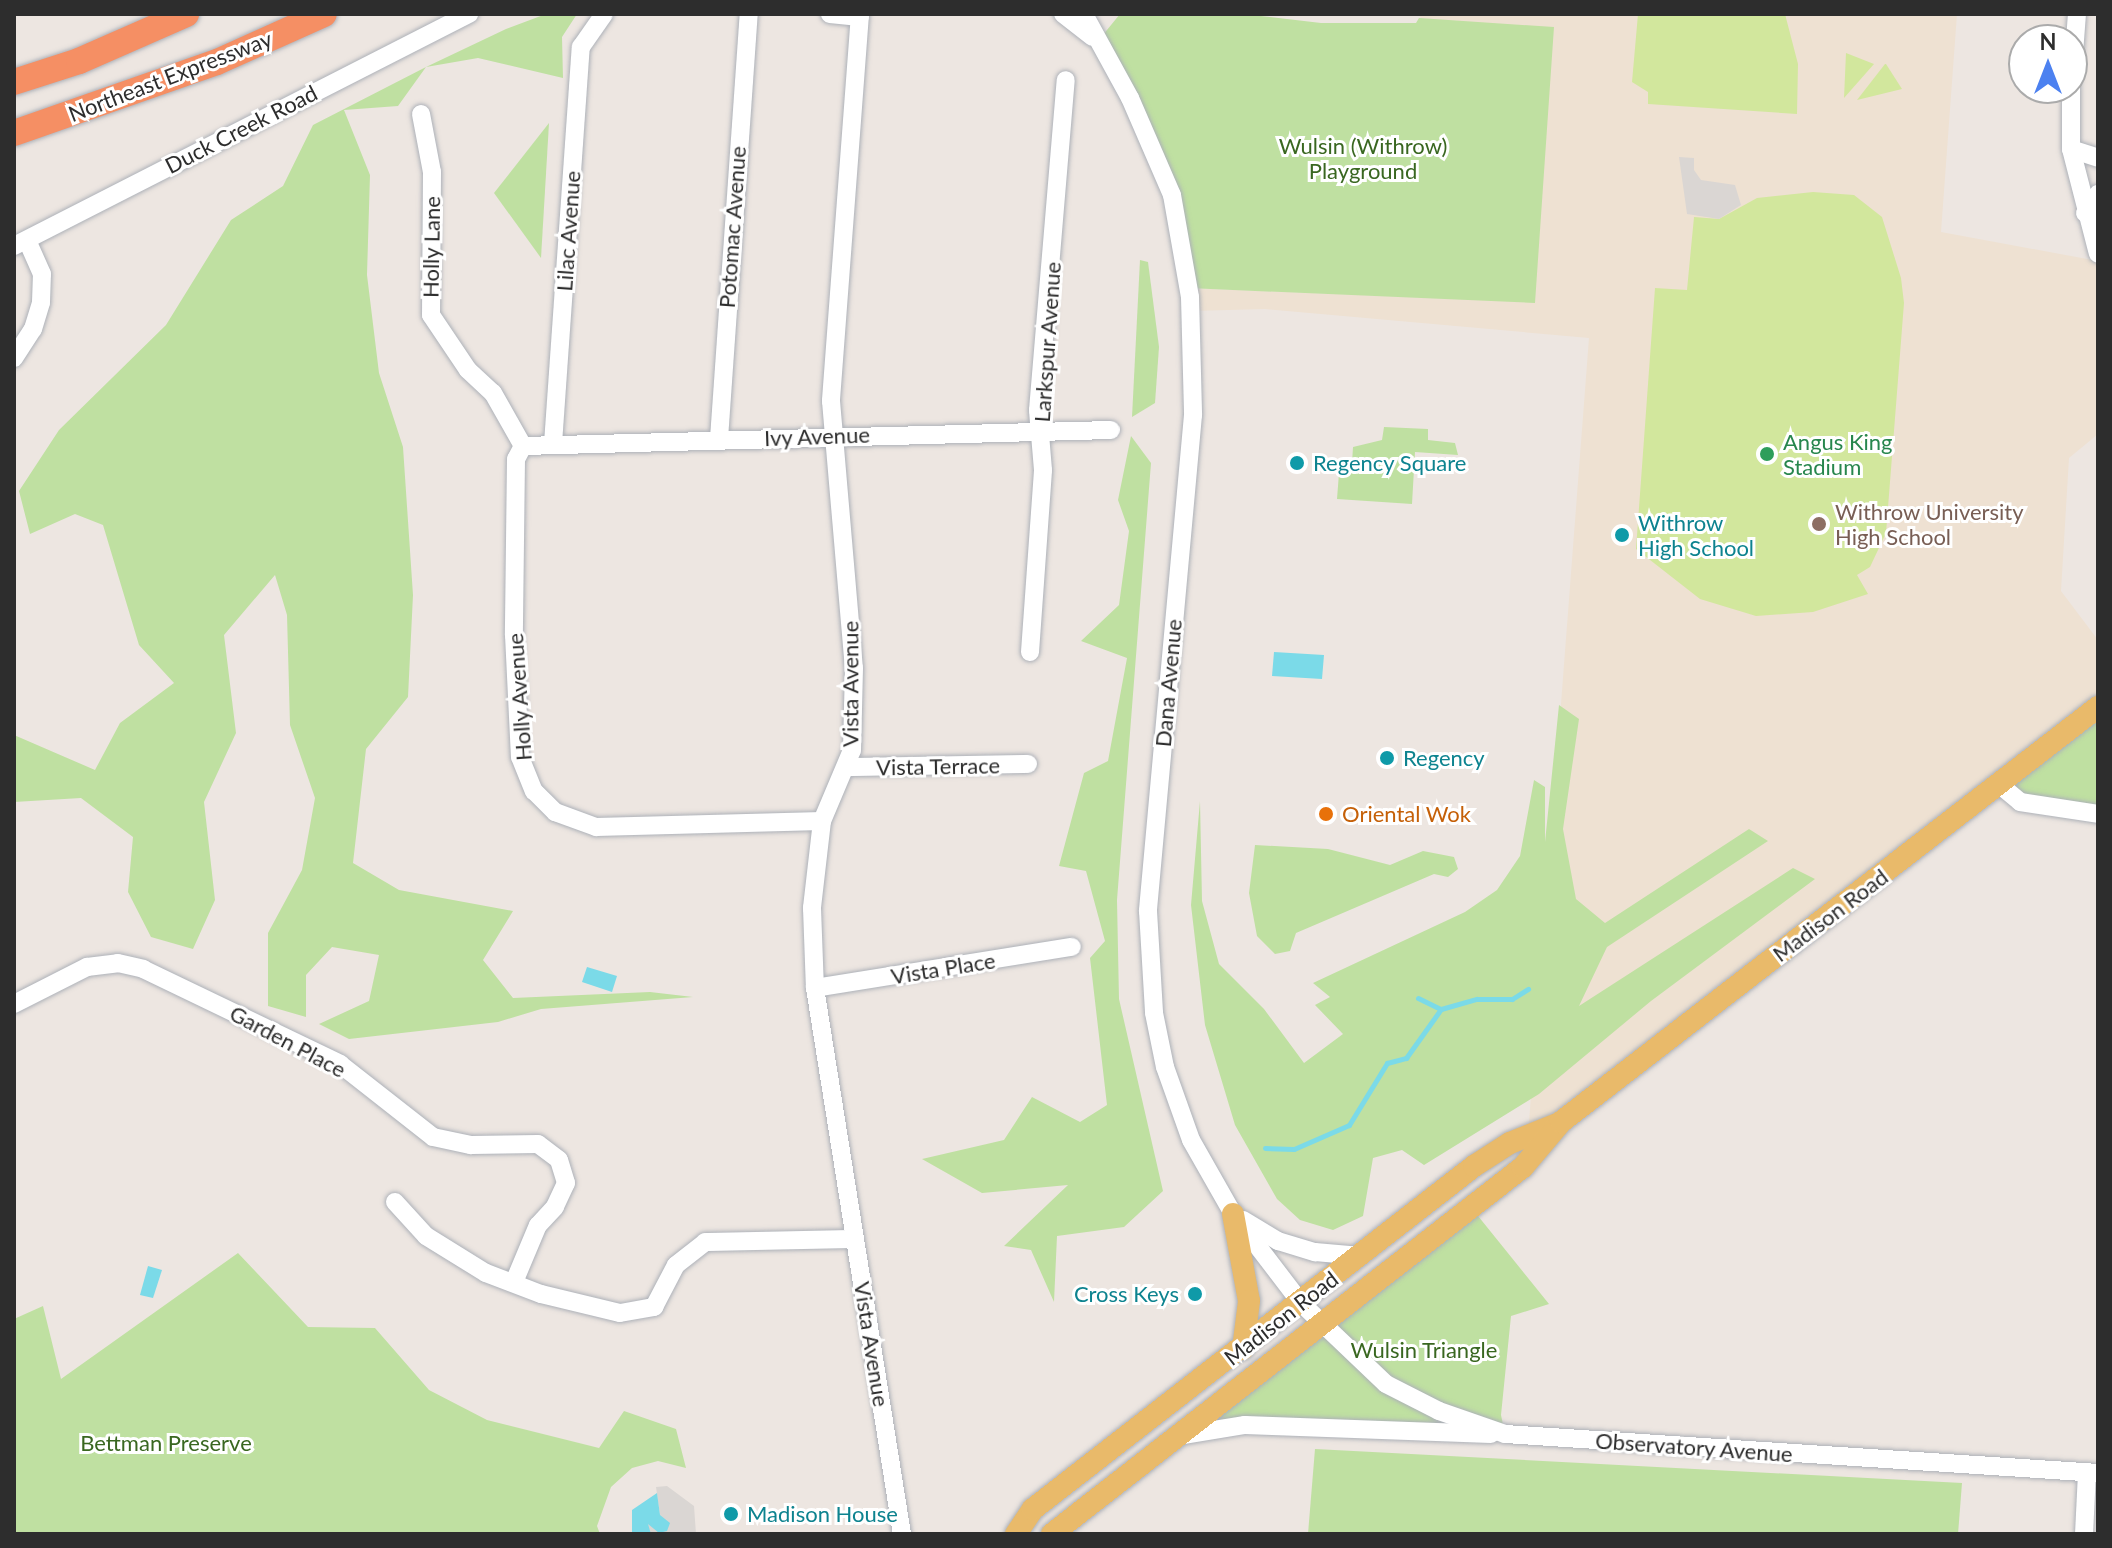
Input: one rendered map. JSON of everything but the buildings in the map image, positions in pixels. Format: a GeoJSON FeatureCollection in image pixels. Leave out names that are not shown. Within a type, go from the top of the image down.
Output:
{"type":"FeatureCollection","features":[{"type":"Feature","properties":{"kind":"highway"},"geometry":{"type":"LineString","coordinates":[[14,82],[79,61],[186,14]]}},
{"type":"Feature","properties":{"kind":"highway","name":"Northeast Expressway"},"geometry":{"type":"LineString","coordinates":[[14,133],[217,62],[324,14]]}},
{"type":"Feature","properties":{"kind":"main road","name":"Madison Road"},"geometry":{"type":"LineString","coordinates":[[1052,1534],[1183,1435],[1523,1167],[1561,1122],[2098,707]]}},
{"type":"Feature","properties":{"kind":"main road","name":"Madison Road"},"geometry":{"type":"LineString","coordinates":[[1016,1534],[1033,1509],[1243,1349],[1474,1166],[1510,1143],[1561,1122]]}},
{"type":"Feature","properties":{"kind":"main road"},"geometry":{"type":"LineString","coordinates":[[1233,1214],[1249,1301],[1243,1349]]}},
{"type":"Feature","properties":{"kind":"main road"},"geometry":{"type":"LineString","coordinates":[[1139,1468],[1205,1396],[1298,1320],[1301,1303]]}},
{"type":"Feature","properties":{"kind":"street","name":"Duck Creek Road"},"geometry":{"type":"LineString","coordinates":[[20,243],[469,14]]}},
{"type":"Feature","properties":{"kind":"street","name":"Potomac Avenue"},"geometry":{"type":"LineString","coordinates":[[719,439],[749,14]]}},
{"type":"Feature","properties":{"kind":"street"},"geometry":{"type":"LineString","coordinates":[[830,14],[860,15]]}},
{"type":"Feature","properties":{"kind":"street"},"geometry":{"type":"LineString","coordinates":[[1063,14],[1098,41]]}},
{"type":"Feature","properties":{"kind":"street","name":"Dana Avenue"},"geometry":{"type":"LineString","coordinates":[[1084,14],[1172,195],[1190,297],[1193,415],[1148,911],[1154,1013],[1165,1067],[1191,1140],[1233,1214],[1301,1303],[1323,1325]]}},
{"type":"Feature","properties":{"kind":"street","name":"Vista Avenue"},"geometry":{"type":"LineString","coordinates":[[860,15],[832,435],[854,668],[849,767],[822,821],[812,908],[815,988],[902,1534]]}},
{"type":"Feature","properties":{"kind":"street","name":"Lilac Avenue"},"geometry":{"type":"LineString","coordinates":[[553,444],[581,47],[599,18]]}},
{"type":"Feature","properties":{"kind":"street","name":"Larkspur Avenue"},"geometry":{"type":"LineString","coordinates":[[1030,652],[1043,470],[1040,431],[1073,116],[1066,80]]}},
{"type":"Feature","properties":{"kind":"street"},"geometry":{"type":"LineString","coordinates":[[2071,104],[2071,149],[2098,254]]}},
{"type":"Feature","properties":{"kind":"street","name":"Holly Lane"},"geometry":{"type":"LineString","coordinates":[[421,114],[432,172],[431,315],[468,370],[493,393],[523,446]]}},
{"type":"Feature","properties":{"kind":"street"},"geometry":{"type":"LineString","coordinates":[[2071,149],[2098,158]]}},
{"type":"Feature","properties":{"kind":"street"},"geometry":{"type":"LineString","coordinates":[[2085,213],[2098,194]]}},
{"type":"Feature","properties":{"kind":"street"},"geometry":{"type":"LineString","coordinates":[[14,358],[33,329],[41,302],[42,274],[20,243]]}},
{"type":"Feature","properties":{"kind":"street","name":"Ivy Avenue"},"geometry":{"type":"LineString","coordinates":[[523,446],[832,435],[1111,430]]}},
{"type":"Feature","properties":{"kind":"street","name":"Holly Avenue"},"geometry":{"type":"LineString","coordinates":[[523,446],[516,459],[514,635],[520,757],[534,791],[555,812],[596,827],[822,821]]}},
{"type":"Feature","properties":{"kind":"street","name":"Vista Terrace"},"geometry":{"type":"LineString","coordinates":[[849,767],[1028,764]]}},
{"type":"Feature","properties":{"kind":"street"},"geometry":{"type":"LineString","coordinates":[[2000,785],[2020,802],[2098,814]]}},
{"type":"Feature","properties":{"kind":"street","name":"Vista Place"},"geometry":{"type":"LineString","coordinates":[[815,988],[1072,947]]}},
{"type":"Feature","properties":{"kind":"street","name":"Garden Place"},"geometry":{"type":"LineString","coordinates":[[14,1004],[87,967],[118,963],[143,969],[340,1064],[433,1137],[471,1145],[538,1144],[559,1160],[566,1183],[555,1207],[538,1225],[514,1282]]}},
{"type":"Feature","properties":{"kind":"street"},"geometry":{"type":"LineString","coordinates":[[395,1202],[450,1254],[514,1282],[573,1302],[643,1313],[654,1307],[667,1277],[688,1251],[705,1242],[854,1239]]}},
{"type":"Feature","properties":{"kind":"street"},"geometry":{"type":"LineString","coordinates":[[1233,1214],[1278,1241],[1315,1252],[1361,1256]]}},
{"type":"Feature","properties":{"kind":"street","name":"Observatory Avenue"},"geometry":{"type":"LineString","coordinates":[[1323,1325],[1394,1390],[1505,1434],[2093,1473]]}},
{"type":"Feature","properties":{"kind":"street"},"geometry":{"type":"LineString","coordinates":[[1183,1435],[1245,1425],[1505,1434]]}},
{"type":"Feature","properties":{"kind":"street"},"geometry":{"type":"LineString","coordinates":[[2084,1534],[2093,1473]]}},
{"type":"Feature","properties":{"kind":"shaded area","name":"Withrow University High School"},"geometry":{"type":"Polygon","coordinates":[[[1419,14],[1957,14],[1941,232],[2098,261],[2098,434],[2069,458],[2061,591],[2098,640],[2098,707],[1528,1135],[1589,338],[1265,309],[1191,311],[1188,288],[1535,302],[1419,14]]]}},
{"type":"Feature","properties":{"kind":"shaded area"},"geometry":{"type":"Polygon","coordinates":[[[1679,157],[1694,158],[1694,170],[1701,180],[1735,185],[1741,205],[1719,219],[1687,214],[1679,157]]]}},
{"type":"Feature","properties":{"kind":"shaded area"},"geometry":{"type":"Polygon","coordinates":[[[667,1486],[694,1506],[696,1534],[651,1534],[647,1524],[660,1515],[656,1487],[667,1486]]]}},
{"type":"Feature","properties":{"kind":"green space"},"geometry":{"type":"Polygon","coordinates":[[[546,14],[577,14],[562,37],[563,78],[478,58],[426,67],[506,29],[546,14]]]}},
{"type":"Feature","properties":{"kind":"green space","name":"Wulsin (Withrow) Playground"},"geometry":{"type":"Polygon","coordinates":[[[1120,14],[1243,14],[1321,23],[1416,23],[1419,18],[1554,27],[1535,303],[1188,288],[1183,242],[1098,41],[1120,14]]]}},
{"type":"Feature","properties":{"kind":"green space"},"geometry":{"type":"Polygon","coordinates":[[[1638,14],[1785,14],[1798,64],[1797,114],[1648,104],[1648,92],[1632,82],[1638,14]]]}},
{"type":"Feature","properties":{"kind":"green space"},"geometry":{"type":"Polygon","coordinates":[[[1846,53],[1874,64],[1844,98],[1846,53]]]}},
{"type":"Feature","properties":{"kind":"green space"},"geometry":{"type":"Polygon","coordinates":[[[1885,64],[1902,89],[1857,100],[1885,64]]]}},
{"type":"Feature","properties":{"kind":"green space"},"geometry":{"type":"Polygon","coordinates":[[[426,67],[398,106],[344,110],[370,175],[367,275],[379,373],[403,447],[413,595],[408,697],[366,749],[353,863],[399,890],[513,911],[483,960],[513,998],[650,992],[693,997],[541,1009],[498,1022],[349,1039],[319,1024],[369,1001],[379,955],[332,947],[306,975],[306,1017],[268,1006],[268,933],[302,870],[315,798],[290,725],[287,615],[275,575],[224,635],[236,733],[204,802],[215,900],[193,949],[151,937],[128,892],[133,837],[81,798],[14,802],[14,735],[95,770],[120,723],[174,683],[139,645],[103,525],[75,514],[30,534],[19,491],[59,430],[166,325],[231,220],[283,186],[313,125],[426,67]]]}},
{"type":"Feature","properties":{"kind":"green space"},"geometry":{"type":"Polygon","coordinates":[[[549,123],[541,258],[494,193],[549,123]]]}},
{"type":"Feature","properties":{"kind":"green space","name":"Angus King Stadium"},"geometry":{"type":"Polygon","coordinates":[[[1813,192],[1854,195],[1882,217],[1901,278],[1904,303],[1886,533],[1870,567],[1857,575],[1868,594],[1813,612],[1756,616],[1700,599],[1636,549],[1655,288],[1687,290],[1694,217],[1719,219],[1757,198],[1813,192]]]}},
{"type":"Feature","properties":{"kind":"green space"},"geometry":{"type":"Polygon","coordinates":[[[1140,260],[1148,262],[1159,347],[1155,403],[1132,417],[1140,260]]]}},
{"type":"Feature","properties":{"kind":"green space"},"geometry":{"type":"Polygon","coordinates":[[[1384,427],[1428,429],[1428,440],[1455,443],[1458,455],[1415,452],[1412,504],[1337,499],[1339,473],[1352,463],[1353,447],[1382,440],[1384,427]]]}},
{"type":"Feature","properties":{"kind":"green space"},"geometry":{"type":"Polygon","coordinates":[[[1131,436],[1151,463],[1117,900],[1119,999],[1163,1191],[1124,1227],[1057,1236],[1054,1302],[1031,1250],[1004,1246],[1068,1185],[982,1193],[922,1159],[1004,1140],[1032,1097],[1080,1122],[1107,1105],[1090,958],[1105,941],[1086,871],[1059,866],[1084,773],[1108,761],[1127,658],[1081,641],[1119,605],[1129,531],[1118,500],[1131,436]]]}},
{"type":"Feature","properties":{"kind":"green space"},"geometry":{"type":"Polygon","coordinates":[[[1559,705],[1579,719],[1563,829],[1576,899],[1605,923],[1749,829],[1768,841],[1607,947],[1579,1006],[1793,868],[1815,879],[1651,1001],[1539,1094],[1424,1165],[1402,1150],[1373,1158],[1363,1216],[1333,1230],[1300,1220],[1277,1199],[1235,1125],[1205,1025],[1191,905],[1200,801],[1202,901],[1219,964],[1264,1009],[1304,1063],[1343,1034],[1315,1005],[1330,997],[1313,983],[1465,912],[1497,890],[1520,856],[1534,780],[1545,787],[1545,842],[1559,705]]]}},
{"type":"Feature","properties":{"kind":"green space"},"geometry":{"type":"Polygon","coordinates":[[[2098,708],[2098,814],[2039,806],[2000,785],[2098,708]]]}},
{"type":"Feature","properties":{"kind":"green space"},"geometry":{"type":"Polygon","coordinates":[[[1255,845],[1328,849],[1390,865],[1423,851],[1454,857],[1458,869],[1448,877],[1434,874],[1296,933],[1290,951],[1275,954],[1257,936],[1249,893],[1255,845]]]}},
{"type":"Feature","properties":{"kind":"green space","name":"Wulsin Triangle"},"geometry":{"type":"Polygon","coordinates":[[[1470,1206],[1549,1304],[1511,1316],[1501,1415],[1505,1434],[1320,1429],[1183,1435],[1470,1206]]]}},
{"type":"Feature","properties":{"kind":"green space","name":"Bettman Preserve"},"geometry":{"type":"Polygon","coordinates":[[[238,1253],[308,1327],[375,1328],[429,1390],[487,1420],[599,1448],[624,1411],[676,1429],[686,1468],[658,1461],[632,1468],[611,1487],[597,1526],[600,1534],[14,1534],[14,1319],[43,1306],[61,1379],[238,1253]]]}},
{"type":"Feature","properties":{"kind":"green space"},"geometry":{"type":"Polygon","coordinates":[[[1315,1449],[1962,1483],[1958,1534],[1308,1534],[1315,1449]]]}},
{"type":"Feature","properties":{"kind":"water"},"geometry":{"type":"Polygon","coordinates":[[[1274,652],[1324,655],[1322,679],[1272,676],[1274,652]]]}},
{"type":"Feature","properties":{"kind":"water"},"geometry":{"type":"Polygon","coordinates":[[[587,967],[617,976],[612,992],[582,982],[587,967]]]}},
{"type":"Feature","properties":{"kind":"water"},"geometry":{"type":"Polygon","coordinates":[[[148,1266],[162,1270],[153,1298],[140,1295],[148,1266]]]}},
{"type":"Feature","properties":{"kind":"water"},"geometry":{"type":"Polygon","coordinates":[[[657,1493],[660,1515],[670,1523],[667,1531],[659,1533],[648,1524],[651,1534],[632,1534],[632,1510],[657,1493]]]}},
{"type":"Feature","properties":{"kind":"waterway"},"geometry":{"type":"LineString","coordinates":[[1265,1148],[1294,1149],[1349,1125],[1387,1063],[1406,1058],[1441,1009],[1477,999],[1512,999],[1528,989]]}},
{"type":"Feature","properties":{"kind":"waterway"},"geometry":{"type":"LineString","coordinates":[[1418,998],[1441,1009]]}},
{"type":"Feature","properties":{"kind":"place","name":"Angus King Stadium"},"geometry":{"type":"Point","coordinates":[1767,454]}},
{"type":"Feature","properties":{"kind":"place","name":"Regency Square"},"geometry":{"type":"Point","coordinates":[1297,463]}},
{"type":"Feature","properties":{"kind":"place","name":"Withrow University High School"},"geometry":{"type":"Point","coordinates":[1819,524]}},
{"type":"Feature","properties":{"kind":"place","name":"Withrow High School"},"geometry":{"type":"Point","coordinates":[1622,535]}},
{"type":"Feature","properties":{"kind":"place","name":"Regency"},"geometry":{"type":"Point","coordinates":[1387,758]}},
{"type":"Feature","properties":{"kind":"place","name":"Oriental Wok"},"geometry":{"type":"Point","coordinates":[1326,814]}},
{"type":"Feature","properties":{"kind":"place","name":"Cross Keys"},"geometry":{"type":"Point","coordinates":[1195,1294]}},
{"type":"Feature","properties":{"kind":"place","name":"Madison House"},"geometry":{"type":"Point","coordinates":[731,1514]}}]}
